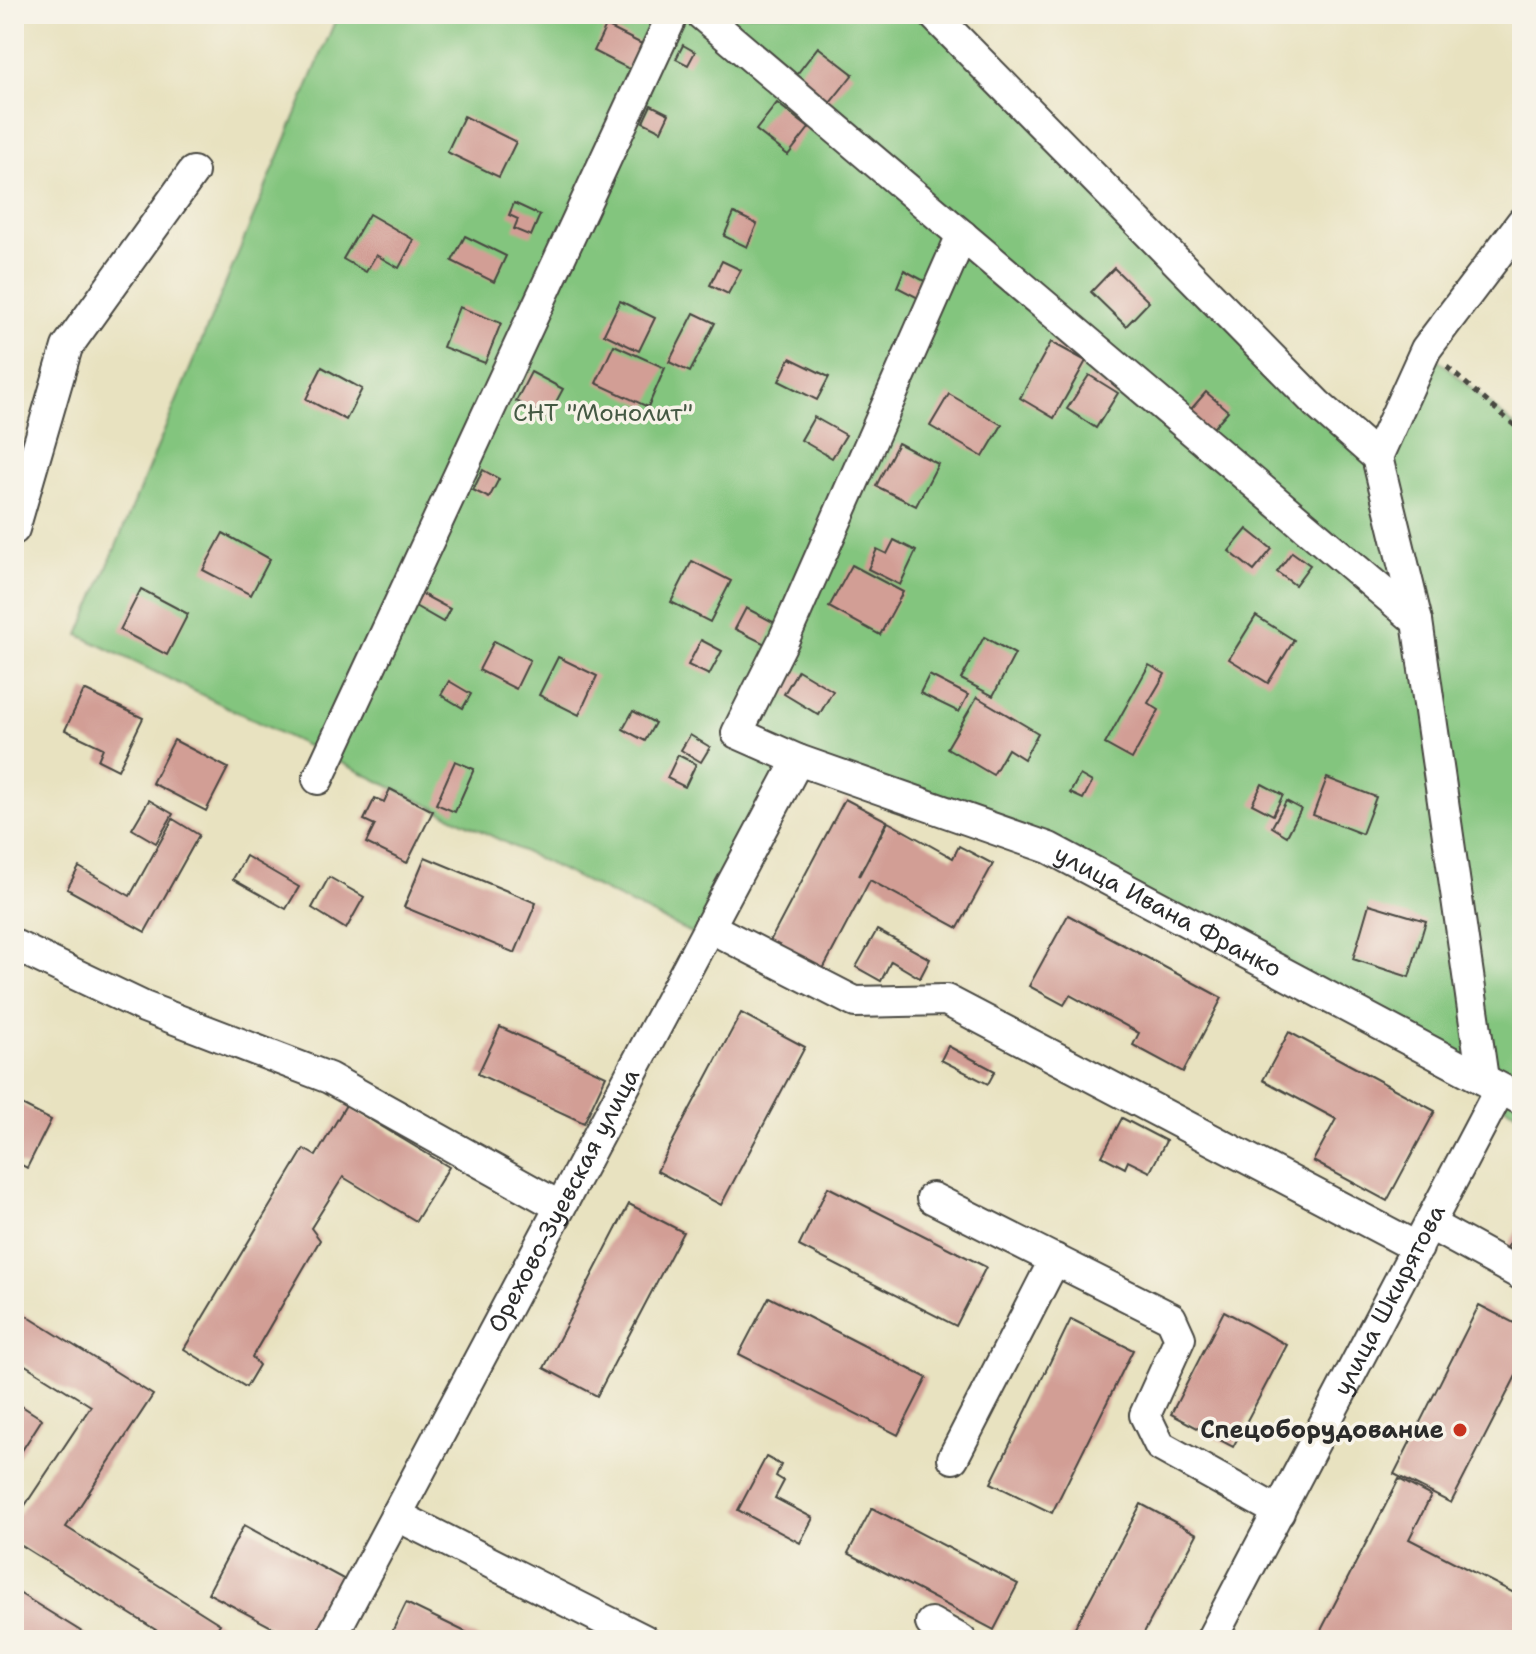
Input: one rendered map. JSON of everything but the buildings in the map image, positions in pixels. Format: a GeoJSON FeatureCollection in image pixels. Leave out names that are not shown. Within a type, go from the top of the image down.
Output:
{"type":"FeatureCollection","features":[{"type":"Feature","properties":{"kind":"street"},"geometry":{"type":"LineString","coordinates":[[318,779],[673,14]]}},
{"type":"Feature","properties":{"kind":"street"},"geometry":{"type":"LineString","coordinates":[[701,14],[1417,621]]}},
{"type":"Feature","properties":{"kind":"street"},"geometry":{"type":"LineString","coordinates":[[933,14],[1317,404],[1377,457],[1417,621],[1502,1089]]}},
{"type":"Feature","properties":{"kind":"street"},"geometry":{"type":"LineString","coordinates":[[14,529],[67,347],[193,172]]}},
{"type":"Feature","properties":{"kind":"street"},"geometry":{"type":"LineString","coordinates":[[1377,457],[1426,349],[1522,222]]}},
{"type":"Feature","properties":{"kind":"street","name":"улица Ивана Франко"},"geometry":{"type":"LineString","coordinates":[[962,235],[784,639],[737,733],[798,760],[1049,848],[1502,1089]]}},
{"type":"Feature","properties":{"kind":"street","name":"Орехово-Зуевская улица"},"geometry":{"type":"LineString","coordinates":[[330,1640],[798,760]]}},
{"type":"Feature","properties":{"kind":"street"},"geometry":{"type":"LineString","coordinates":[[709,927],[855,1002],[946,1000],[1424,1236],[1522,1275]]}},
{"type":"Feature","properties":{"kind":"street"},"geometry":{"type":"LineString","coordinates":[[14,945],[144,1007],[329,1078],[559,1206]]}},
{"type":"Feature","properties":{"kind":"street","name":"улица Шкирятова"},"geometry":{"type":"LineString","coordinates":[[1211,1640],[1502,1089]]}},
{"type":"Feature","properties":{"kind":"street"},"geometry":{"type":"LineString","coordinates":[[932,1198],[1171,1318],[1180,1338],[1145,1415],[1160,1446],[1279,1512]]}},
{"type":"Feature","properties":{"kind":"street"},"geometry":{"type":"LineString","coordinates":[[953,1458],[1055,1259]]}},
{"type":"Feature","properties":{"kind":"street"},"geometry":{"type":"LineString","coordinates":[[396,1515],[644,1640]]}},
{"type":"Feature","properties":{"kind":"street"},"geometry":{"type":"LineString","coordinates":[[931,1623],[961,1640]]}},
{"type":"Feature","properties":{"kind":"path"},"geometry":{"type":"LineString","coordinates":[[1426,349],[1522,432]]}},
{"type":"Feature","properties":{"kind":"green space","name":"СНТ \"Монолит\""},"geometry":{"type":"Polygon","coordinates":[[[338,14],[936,14],[1376,456],[1426,349],[1522,432],[1522,1116],[1049,848],[799,760],[703,939],[79,635],[338,14]]]}},
{"type":"Feature","properties":{"kind":"place","name":"Спецоборудование"},"geometry":{"type":"Point","coordinates":[1460,1430]}}]}
